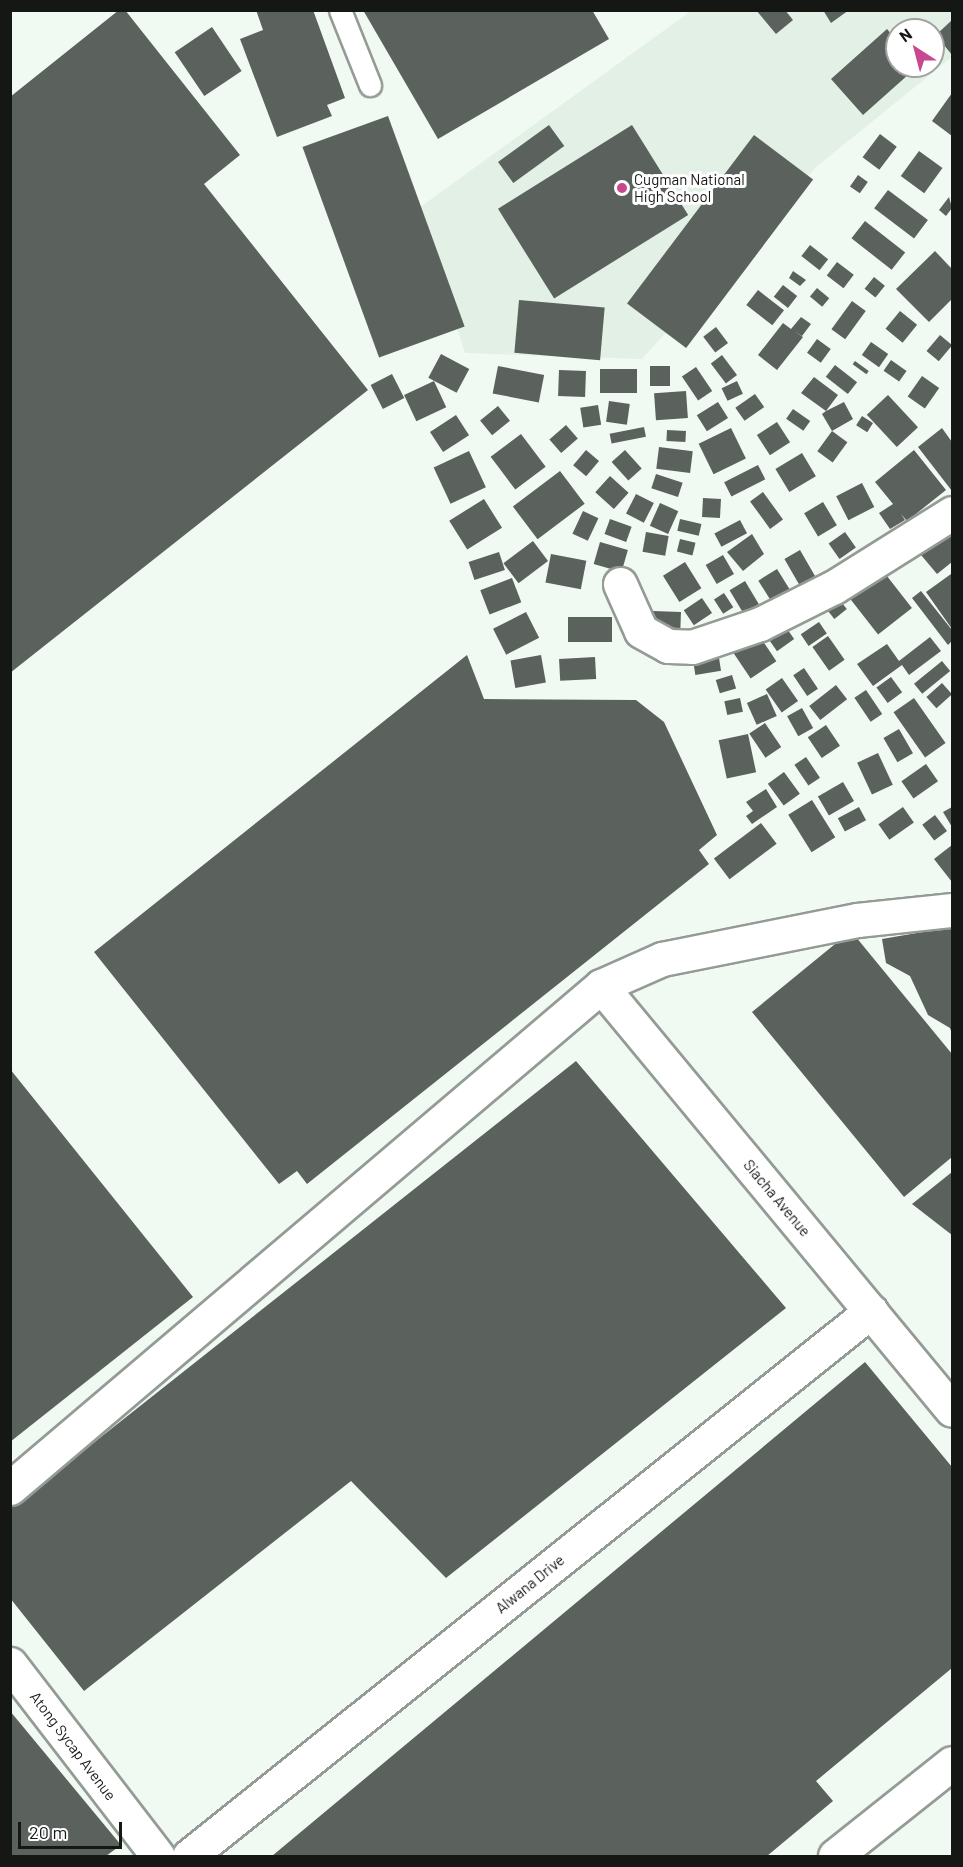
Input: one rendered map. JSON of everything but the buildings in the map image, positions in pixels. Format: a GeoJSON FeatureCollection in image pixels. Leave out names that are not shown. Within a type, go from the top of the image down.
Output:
{"type":"FeatureCollection","features":[{"type":"Feature","properties":{"kind":"street"},"geometry":{"type":"LineString","coordinates":[[620,584],[641,631],[668,646],[692,647],[760,624],[834,587],[952,513]]}},
{"type":"Feature","properties":{"kind":"street"},"geometry":{"type":"LineString","coordinates":[[10,1488],[601,986],[662,959],[857,920],[952,910]]}},
{"type":"Feature","properties":{"kind":"street","name":"Siacha Avenue"},"geometry":{"type":"LineString","coordinates":[[601,986],[952,1410]]}},
{"type":"Feature","properties":{"kind":"street","name":"Alwana Drive"},"geometry":{"type":"LineString","coordinates":[[189,1857],[871,1311]]}},
{"type":"Feature","properties":{"kind":"street","name":"Atong Sycap Avenue"},"geometry":{"type":"LineString","coordinates":[[10,1664],[158,1857]]}},
{"type":"Feature","properties":{"kind":"street"},"geometry":{"type":"LineString","coordinates":[[835,1857],[952,1763]]}},
{"type":"Feature","properties":{"kind":"lane"},"geometry":{"type":"LineString","coordinates":[[340,10],[370,85]]}},
{"type":"Feature","properties":{"kind":"shaded area","name":"Cugman National High School"},"geometry":{"type":"Polygon","coordinates":[[[691,11],[952,11],[952,57],[945,63],[945,18],[885,18],[885,78],[926,78],[816,167],[642,359],[465,353],[419,208],[691,11]]]}},
{"type":"Feature","properties":{"kind":"place","name":"Cugman National High School"},"geometry":{"type":"Point","coordinates":[622,188]}}]}
